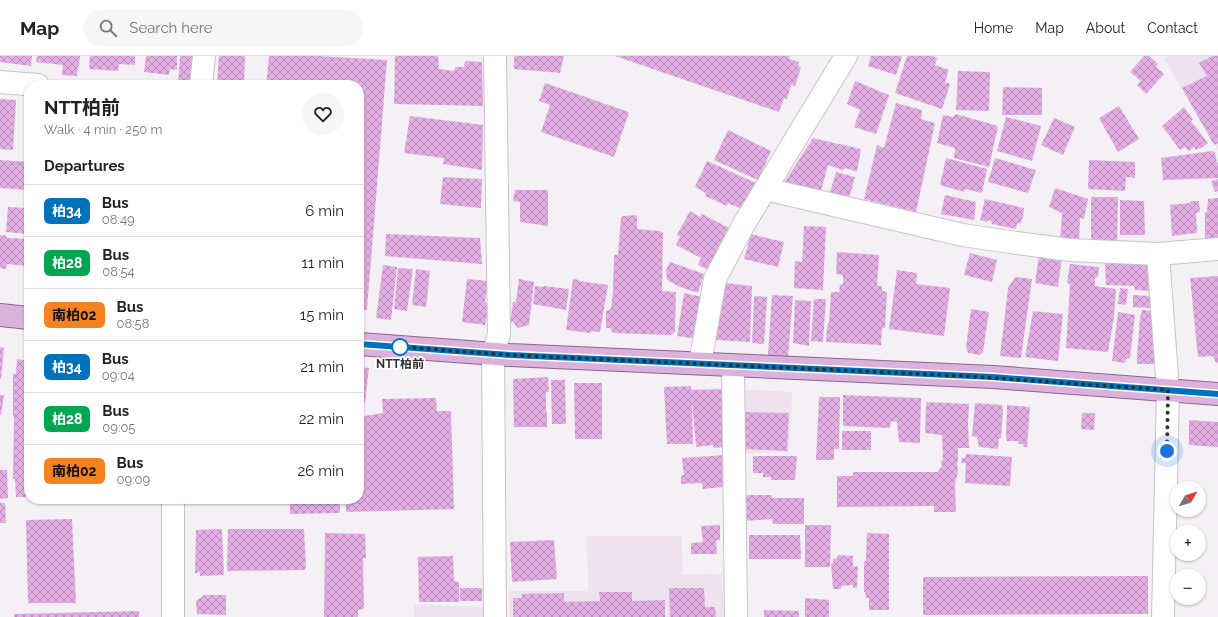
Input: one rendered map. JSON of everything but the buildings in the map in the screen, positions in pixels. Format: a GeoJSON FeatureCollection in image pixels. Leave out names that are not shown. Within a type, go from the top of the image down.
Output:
{"type":"FeatureCollection","features":[{"type":"Feature","properties":{"kind":"main road"},"geometry":{"type":"LineString","coordinates":[[0,315],[24,317]]}},
{"type":"Feature","properties":{"kind":"main road"},"geometry":{"type":"LineString","coordinates":[[364,344],[493,354],[971,376],[1218,394]]}},
{"type":"Feature","properties":{"kind":"street"},"geometry":{"type":"LineString","coordinates":[[202,80],[204,56]]}},
{"type":"Feature","properties":{"kind":"street"},"geometry":{"type":"LineString","coordinates":[[495,56],[499,334],[493,354],[495,617]]}},
{"type":"Feature","properties":{"kind":"street"},"geometry":{"type":"LineString","coordinates":[[700,363],[715,279],[744,224],[846,56]]}},
{"type":"Feature","properties":{"kind":"street"},"geometry":{"type":"LineString","coordinates":[[0,82],[24,84]]}},
{"type":"Feature","properties":{"kind":"street"},"geometry":{"type":"LineString","coordinates":[[765,189],[963,235],[1070,250],[1158,254],[1218,249]]}},
{"type":"Feature","properties":{"kind":"street"},"geometry":{"type":"LineString","coordinates":[[1158,254],[1168,390],[1163,617]]}},
{"type":"Feature","properties":{"kind":"street"},"geometry":{"type":"LineString","coordinates":[[733,366],[736,617]]}},
{"type":"Feature","properties":{"kind":"street"},"geometry":{"type":"LineString","coordinates":[[173,504],[173,617]]}},
{"type":"Feature","properties":{"kind":"shaded area"},"geometry":{"type":"Polygon","coordinates":[[[1169,56],[1218,56],[1218,151],[1164,58],[1169,56]]]}},
{"type":"Feature","properties":{"kind":"shaded area"},"geometry":{"type":"Polygon","coordinates":[[[730,389],[792,392],[789,452],[734,454],[730,389]]]}},
{"type":"Feature","properties":{"kind":"shaded area"},"geometry":{"type":"Polygon","coordinates":[[[587,536],[681,536],[683,575],[722,574],[724,617],[510,617],[509,591],[588,591],[587,536]]]}},
{"type":"Feature","properties":{"kind":"shaded area"},"geometry":{"type":"Polygon","coordinates":[[[414,604],[485,607],[486,617],[414,617],[414,604]]]}},
{"type":"Feature","properties":{"kind":"bus line","name":"柏34"},"geometry":{"type":"LineString","coordinates":[[364,344],[510,355],[993,377],[1218,394]]}},
{"type":"Feature","properties":{"kind":"place","name":"NTT柏前"},"geometry":{"type":"Point","coordinates":[400,347]}},
{"type":"Feature","properties":{"kind":"route"},"geometry":{"type":"LineString","coordinates":[[400,347],[510,355],[993,377],[1168,390],[1167,451]]}}]}
